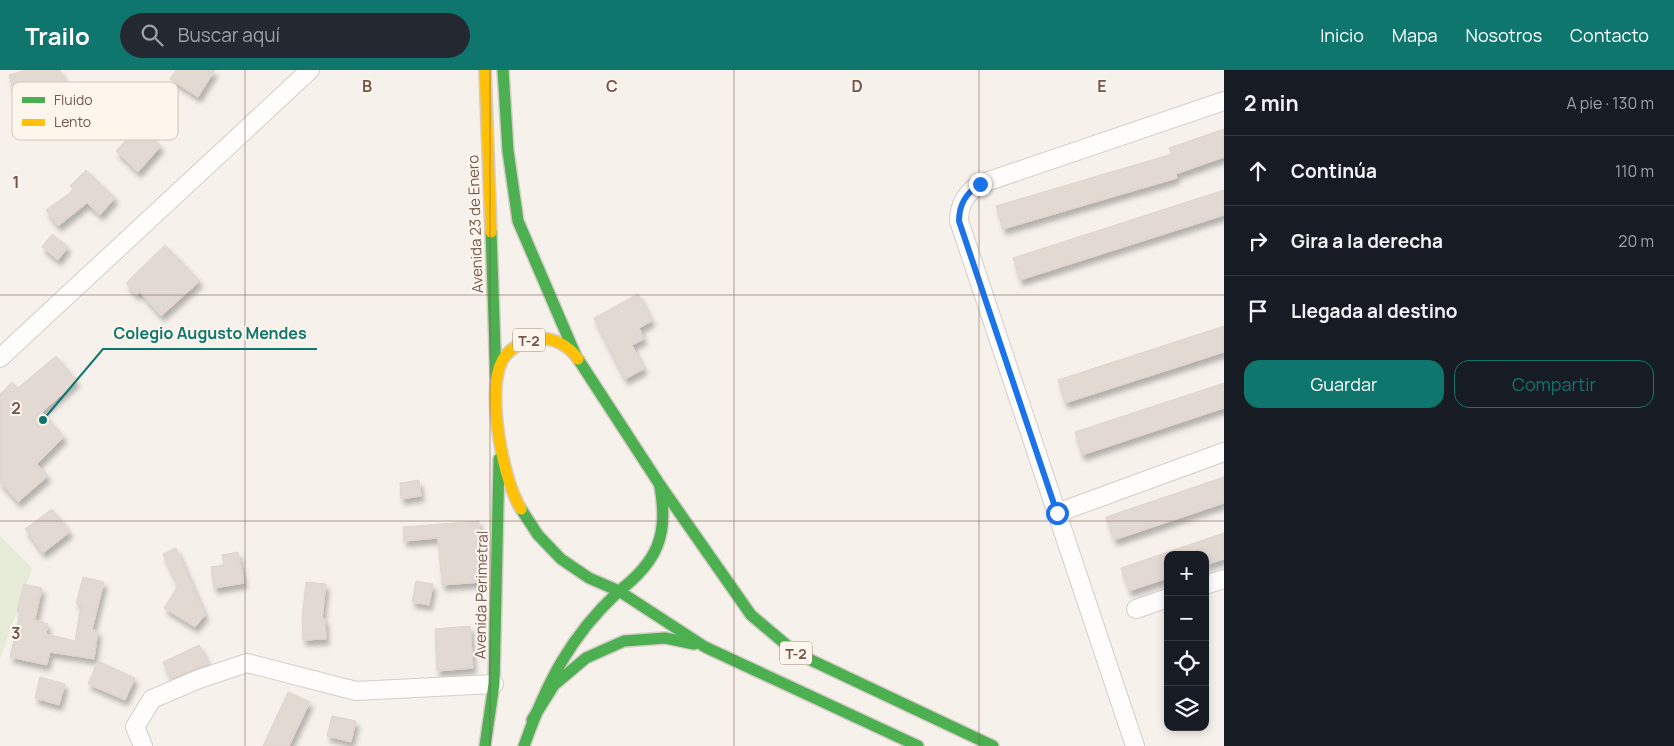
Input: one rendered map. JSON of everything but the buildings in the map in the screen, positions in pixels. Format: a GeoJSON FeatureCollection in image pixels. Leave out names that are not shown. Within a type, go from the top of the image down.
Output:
{"type":"FeatureCollection","features":[{"type":"Feature","properties":{"kind":"main road","name":"Avenida 23 de Enero"},"geometry":{"type":"LineString","coordinates":[[485,70],[496,378]]}},
{"type":"Feature","properties":{"kind":"main road","name":"T-2"},"geometry":{"type":"LineString","coordinates":[[503,70],[508,151],[518,221],[576,356],[660,485],[751,615],[796,653],[993,746]]}},
{"type":"Feature","properties":{"kind":"main road","name":"T-2"},"geometry":{"type":"LineString","coordinates":[[576,356],[563,344],[555,341],[546,338],[529,340],[513,348],[502,361],[496,378],[499,444],[506,476],[519,507],[538,535],[561,559],[589,578],[619,591],[705,647],[918,746]]}},
{"type":"Feature","properties":{"kind":"main road","name":"Avenida Perimetral"},"geometry":{"type":"LineString","coordinates":[[485,746],[494,684],[499,444]]}},
{"type":"Feature","properties":{"kind":"main road","name":"T-2"},"geometry":{"type":"LineString","coordinates":[[619,591],[643,572],[659,546],[664,515],[660,485]]}},
{"type":"Feature","properties":{"kind":"main road"},"geometry":{"type":"LineString","coordinates":[[524,746],[532,720],[556,666],[574,637],[597,610],[619,591]]}},
{"type":"Feature","properties":{"kind":"main road","name":"T-2"},"geometry":{"type":"LineString","coordinates":[[532,720],[554,685],[586,658],[624,641],[665,638],[705,647]]}},
{"type":"Feature","properties":{"kind":"street"},"geometry":{"type":"LineString","coordinates":[[0,358],[310,70]]}},
{"type":"Feature","properties":{"kind":"street"},"geometry":{"type":"LineString","coordinates":[[1135,746],[959,221],[962,203],[972,189],[980,184],[1224,102]]}},
{"type":"Feature","properties":{"kind":"street"},"geometry":{"type":"LineString","coordinates":[[1057,513],[1224,452]]}},
{"type":"Feature","properties":{"kind":"street"},"geometry":{"type":"LineString","coordinates":[[1209,584],[1224,579]]}},
{"type":"Feature","properties":{"kind":"street"},"geometry":{"type":"LineString","coordinates":[[1136,609],[1164,599]]}},
{"type":"Feature","properties":{"kind":"street"},"geometry":{"type":"LineString","coordinates":[[143,746],[135,727],[152,699],[198,679],[247,663],[356,690],[494,684]]}},
{"type":"Feature","properties":{"kind":"green space"},"geometry":{"type":"Polygon","coordinates":[[[0,536],[32,568],[0,659],[0,536]]]}},
{"type":"Feature","properties":{"kind":"traffic: fast"},"geometry":{"type":"LineString","coordinates":[[503,70],[508,151],[518,221],[576,356]]}},
{"type":"Feature","properties":{"kind":"traffic: fast"},"geometry":{"type":"LineString","coordinates":[[491,232],[496,378]]}},
{"type":"Feature","properties":{"kind":"traffic: fast"},"geometry":{"type":"LineString","coordinates":[[578,359],[660,485],[751,615],[796,653],[993,746]]}},
{"type":"Feature","properties":{"kind":"traffic: fast"},"geometry":{"type":"LineString","coordinates":[[485,746],[494,684],[499,459]]}},
{"type":"Feature","properties":{"kind":"traffic: fast"},"geometry":{"type":"LineString","coordinates":[[619,591],[643,569],[657,546],[663,519],[660,487]]}},
{"type":"Feature","properties":{"kind":"traffic: fast"},"geometry":{"type":"LineString","coordinates":[[521,509],[538,535],[561,559],[589,578],[619,591],[705,647],[918,746]]}},
{"type":"Feature","properties":{"kind":"traffic: fast"},"geometry":{"type":"LineString","coordinates":[[524,746],[541,702],[561,662],[587,625],[619,591]]}},
{"type":"Feature","properties":{"kind":"traffic: fast"},"geometry":{"type":"LineString","coordinates":[[532,720],[554,685],[586,658],[624,641],[665,638],[694,644]]}},
{"type":"Feature","properties":{"kind":"traffic: slow"},"geometry":{"type":"LineString","coordinates":[[485,70],[491,232]]}},
{"type":"Feature","properties":{"kind":"traffic: slow"},"geometry":{"type":"LineString","coordinates":[[521,509],[508,478],[496,414],[497,375],[502,361],[518,345],[539,339],[556,341],[571,351],[578,359]]}},
{"type":"Feature","properties":{"kind":"place","name":"Colegio Augusto Mendes"},"geometry":{"type":"Point","coordinates":[43,420]}},
{"type":"Feature","properties":{"kind":"route"},"geometry":{"type":"LineString","coordinates":[[980,184],[972,189],[962,203],[959,221],[1057,513]]}}]}
